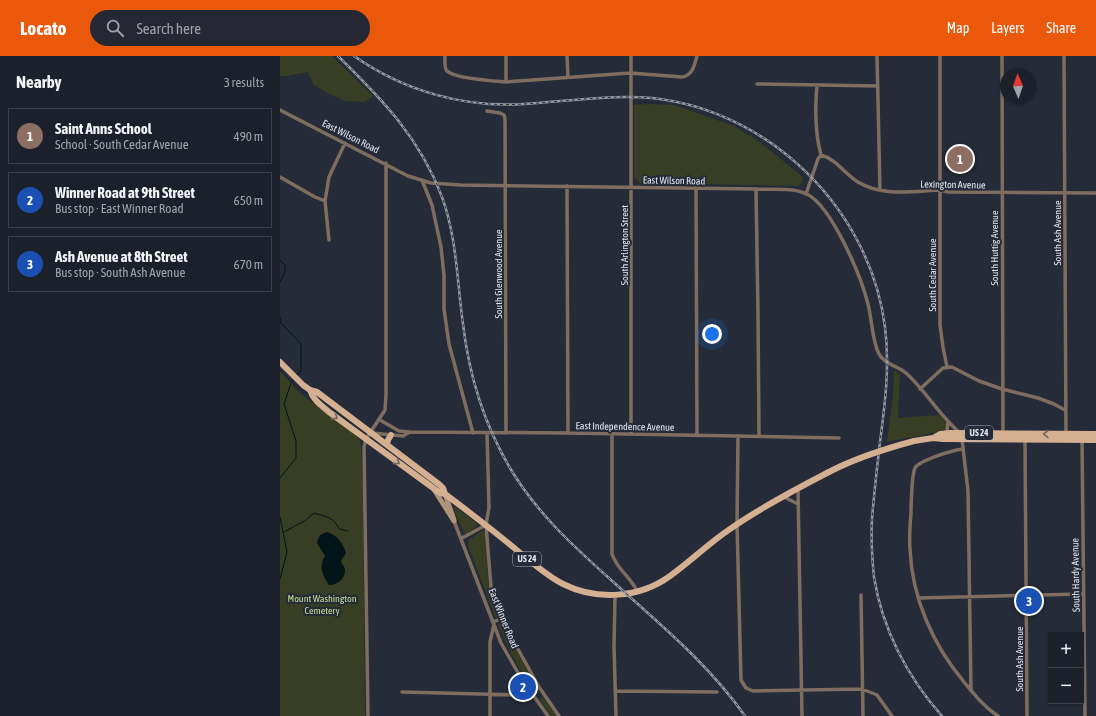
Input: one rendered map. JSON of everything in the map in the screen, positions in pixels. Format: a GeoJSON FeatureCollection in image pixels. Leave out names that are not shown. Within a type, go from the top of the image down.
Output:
{"type":"FeatureCollection","features":[{"type":"Feature","properties":{"kind":"main road","name":"East Winner Road"},"geometry":{"type":"LineString","coordinates":[[280,362],[303,385],[310,390],[317,392],[418,468],[444,488],[446,494]]}},
{"type":"Feature","properties":{"kind":"main road","name":"East Winner Road"},"geometry":{"type":"LineString","coordinates":[[310,390],[317,402],[432,488]]}},
{"type":"Feature","properties":{"kind":"main road","name":"US 24"},"geometry":{"type":"LineString","coordinates":[[432,488],[440,493],[446,494],[539,568],[564,585],[578,590],[615,597],[657,584],[670,576],[717,538],[738,524],[827,473],[876,452],[944,434],[961,436],[1082,437],[1096,434]]}},
{"type":"Feature","properties":{"kind":"main road"},"geometry":{"type":"LineString","coordinates":[[387,445],[391,435]]}},
{"type":"Feature","properties":{"kind":"main road","name":"US 24"},"geometry":{"type":"LineString","coordinates":[[933,438],[943,439],[961,436]]}},
{"type":"Feature","properties":{"kind":"main road","name":"US 24"},"geometry":{"type":"LineString","coordinates":[[1082,437],[1096,440]]}},
{"type":"Feature","properties":{"kind":"main road"},"geometry":{"type":"LineString","coordinates":[[414,474],[418,468]]}},
{"type":"Feature","properties":{"kind":"street"},"geometry":{"type":"LineString","coordinates":[[445,56],[446,70],[452,74],[487,81],[506,82],[630,73],[684,77],[692,71],[697,56]]}},
{"type":"Feature","properties":{"kind":"street"},"geometry":{"type":"LineString","coordinates":[[506,56],[506,82]]}},
{"type":"Feature","properties":{"kind":"street"},"geometry":{"type":"LineString","coordinates":[[567,56],[568,77]]}},
{"type":"Feature","properties":{"kind":"street","name":"South Arlington Street"},"geometry":{"type":"LineString","coordinates":[[630,56],[632,187],[631,434]]}},
{"type":"Feature","properties":{"kind":"street"},"geometry":{"type":"LineString","coordinates":[[877,56],[880,190]]}},
{"type":"Feature","properties":{"kind":"street","name":"South Cedar Avenue"},"geometry":{"type":"LineString","coordinates":[[940,56],[940,325],[947,367]]}},
{"type":"Feature","properties":{"kind":"street","name":"South Huttig Avenue"},"geometry":{"type":"LineString","coordinates":[[1002,56],[1003,436]]}},
{"type":"Feature","properties":{"kind":"street","name":"South Ash Avenue"},"geometry":{"type":"LineString","coordinates":[[1064,56],[1066,437]]}},
{"type":"Feature","properties":{"kind":"street"},"geometry":{"type":"LineString","coordinates":[[757,84],[878,86]]}},
{"type":"Feature","properties":{"kind":"street"},"geometry":{"type":"LineString","coordinates":[[806,194],[820,155],[817,124],[817,85]]}},
{"type":"Feature","properties":{"kind":"street","name":"East Wilson Road"},"geometry":{"type":"LineString","coordinates":[[280,110],[386,163],[408,176],[443,184],[793,190],[806,194],[814,198],[820,205],[836,228],[849,252],[868,303],[875,340],[882,359],[906,374],[961,436]]}},
{"type":"Feature","properties":{"kind":"street","name":"South Glenwood Avenue"},"geometry":{"type":"LineString","coordinates":[[487,112],[500,113],[504,115],[506,186],[506,433]]}},
{"type":"Feature","properties":{"kind":"street"},"geometry":{"type":"LineString","coordinates":[[329,240],[325,201],[329,177],[345,143]]}},
{"type":"Feature","properties":{"kind":"street","name":"Lexington Avenue"},"geometry":{"type":"LineString","coordinates":[[820,155],[832,160],[858,182],[871,189],[894,192],[940,190],[948,192],[1096,193]]}},
{"type":"Feature","properties":{"kind":"street"},"geometry":{"type":"LineString","coordinates":[[368,716],[364,446],[370,432],[380,420],[384,410],[386,395],[386,163]]}},
{"type":"Feature","properties":{"kind":"street"},"geometry":{"type":"LineString","coordinates":[[280,177],[325,201]]}},
{"type":"Feature","properties":{"kind":"street"},"geometry":{"type":"LineString","coordinates":[[422,180],[432,205],[441,247],[444,274],[444,309],[449,344],[473,433]]}},
{"type":"Feature","properties":{"kind":"street"},"geometry":{"type":"LineString","coordinates":[[567,186],[568,433]]}},
{"type":"Feature","properties":{"kind":"street"},"geometry":{"type":"LineString","coordinates":[[696,188],[697,435]]}},
{"type":"Feature","properties":{"kind":"street"},"geometry":{"type":"LineString","coordinates":[[756,189],[758,436]]}},
{"type":"Feature","properties":{"kind":"street"},"geometry":{"type":"LineString","coordinates":[[920,389],[940,370],[947,367],[952,367],[979,382],[1038,398],[1065,410]]}},
{"type":"Feature","properties":{"kind":"street","name":"East Independence Avenue"},"geometry":{"type":"LineString","coordinates":[[380,420],[399,431],[410,432],[568,433],[839,438]]}},
{"type":"Feature","properties":{"kind":"street"},"geometry":{"type":"LineString","coordinates":[[944,434],[947,430],[948,422]]}},
{"type":"Feature","properties":{"kind":"street","name":"East Independence Avenue"},"geometry":{"type":"LineString","coordinates":[[370,432],[403,436],[410,432]]}},
{"type":"Feature","properties":{"kind":"street"},"geometry":{"type":"LineString","coordinates":[[462,538],[486,525],[488,507],[487,433]]}},
{"type":"Feature","properties":{"kind":"street"},"geometry":{"type":"LineString","coordinates":[[612,434],[612,554],[618,568],[634,585],[637,591]]}},
{"type":"Feature","properties":{"kind":"street"},"geometry":{"type":"LineString","coordinates":[[738,436],[740,680],[748,690],[753,692],[862,689],[877,695],[892,716]]}},
{"type":"Feature","properties":{"kind":"street"},"geometry":{"type":"LineString","coordinates":[[961,436],[968,491],[971,690]]}},
{"type":"Feature","properties":{"kind":"street","name":"South Ash Avenue"},"geometry":{"type":"LineString","coordinates":[[1025,436],[1026,716]]}},
{"type":"Feature","properties":{"kind":"street","name":"South Hardy Avenue"},"geometry":{"type":"LineString","coordinates":[[1082,437],[1085,716]]}},
{"type":"Feature","properties":{"kind":"street"},"geometry":{"type":"LineString","coordinates":[[963,449],[952,450],[920,463],[914,470],[910,549],[912,573],[918,598],[927,624],[938,646],[954,670],[977,698],[998,716]]}},
{"type":"Feature","properties":{"kind":"street","name":"East Winner Road"},"geometry":{"type":"LineString","coordinates":[[432,488],[454,521],[462,538],[493,623],[510,661],[548,716]]}},
{"type":"Feature","properties":{"kind":"street"},"geometry":{"type":"LineString","coordinates":[[798,489],[802,716]]}},
{"type":"Feature","properties":{"kind":"street","name":"East Winner Road"},"geometry":{"type":"LineString","coordinates":[[446,494],[454,521]]}},
{"type":"Feature","properties":{"kind":"street"},"geometry":{"type":"LineString","coordinates":[[784,497],[798,504]]}},
{"type":"Feature","properties":{"kind":"street","name":"East Winner Road"},"geometry":{"type":"LineString","coordinates":[[486,525],[491,587],[509,633],[539,687],[559,716]]}},
{"type":"Feature","properties":{"kind":"street"},"geometry":{"type":"LineString","coordinates":[[918,598],[1083,594]]}},
{"type":"Feature","properties":{"kind":"street"},"geometry":{"type":"LineString","coordinates":[[861,595],[863,716]]}},
{"type":"Feature","properties":{"kind":"street"},"geometry":{"type":"LineString","coordinates":[[615,597],[616,716]]}},
{"type":"Feature","properties":{"kind":"street"},"geometry":{"type":"LineString","coordinates":[[490,716],[490,642],[493,623],[503,618]]}},
{"type":"Feature","properties":{"kind":"street"},"geometry":{"type":"LineString","coordinates":[[402,692],[516,695],[530,692],[539,687]]}},
{"type":"Feature","properties":{"kind":"street"},"geometry":{"type":"LineString","coordinates":[[615,691],[717,692]]}},
{"type":"Feature","properties":{"kind":"green space"},"geometry":{"type":"Polygon","coordinates":[[[280,56],[332,56],[373,96],[365,102],[345,101],[314,85],[308,72],[280,76],[280,56]]]}},
{"type":"Feature","properties":{"kind":"green space"},"geometry":{"type":"Polygon","coordinates":[[[634,105],[674,105],[734,126],[760,142],[803,177],[802,183],[798,186],[639,183],[634,176],[634,105]]]}},
{"type":"Feature","properties":{"kind":"green space"},"geometry":{"type":"Polygon","coordinates":[[[894,370],[900,374],[898,418],[940,415],[947,425],[946,428],[942,431],[887,442],[893,395],[894,370]]]}},
{"type":"Feature","properties":{"kind":"green space","name":"Mount Washington Cemetery"},"geometry":{"type":"Polygon","coordinates":[[[280,371],[300,393],[355,434],[361,444],[363,492],[365,716],[280,716],[280,371]]]}},
{"type":"Feature","properties":{"kind":"green space"},"geometry":{"type":"Polygon","coordinates":[[[454,506],[477,523],[476,527],[466,534],[464,533],[453,508],[454,506]]]}},
{"type":"Feature","properties":{"kind":"green space"},"geometry":{"type":"Polygon","coordinates":[[[483,530],[485,534],[488,580],[490,591],[499,615],[497,618],[495,617],[468,545],[469,540],[483,530]]]}},
{"type":"Feature","properties":{"kind":"green space"},"geometry":{"type":"Polygon","coordinates":[[[500,623],[532,679],[532,684],[528,683],[509,650],[498,624],[500,623]]]}},
{"type":"Feature","properties":{"kind":"green space"},"geometry":{"type":"Polygon","coordinates":[[[541,696],[557,716],[551,716],[541,702],[541,696]]]}},
{"type":"Feature","properties":{"kind":"shaded area"},"geometry":{"type":"Polygon","coordinates":[[[327,532],[334,535],[339,540],[346,553],[341,561],[345,569],[344,576],[338,583],[332,585],[329,585],[323,575],[322,563],[325,556],[317,543],[320,536],[327,532]]]}},
{"type":"Feature","properties":{"kind":"waterway"},"geometry":{"type":"LineString","coordinates":[[280,261],[285,265],[285,272],[280,282]]}},
{"type":"Feature","properties":{"kind":"waterway"},"geometry":{"type":"LineString","coordinates":[[280,317],[281,323],[301,344],[301,371],[297,375]]}},
{"type":"Feature","properties":{"kind":"waterway"},"geometry":{"type":"LineString","coordinates":[[280,478],[296,458],[296,441],[284,404],[291,383],[294,379]]}},
{"type":"Feature","properties":{"kind":"waterway"},"geometry":{"type":"LineString","coordinates":[[284,532],[306,520],[314,513],[329,518],[335,522],[339,529],[348,531]]}},
{"type":"Feature","properties":{"kind":"waterway"},"geometry":{"type":"LineString","coordinates":[[280,517],[287,552],[280,579]]}},
{"type":"Feature","properties":{"kind":"railway"},"geometry":{"type":"LineString","coordinates":[[338,56],[370,88],[398,120],[423,156],[442,197],[454,244],[469,362],[485,417],[510,468],[531,499],[556,527],[582,554],[664,627],[715,678],[745,716]]}},
{"type":"Feature","properties":{"kind":"railway"},"geometry":{"type":"LineString","coordinates":[[354,56],[393,79],[414,88],[457,100],[502,105],[627,97],[674,101],[719,115],[761,136],[798,164],[830,199],[856,238],[875,281],[885,327],[887,356],[886,385],[872,526],[873,570],[878,596],[883,615],[898,652],[918,686],[942,716]]}},
{"type":"Feature","properties":{"kind":"place","name":"Saint Anns School"},"geometry":{"type":"Point","coordinates":[960,159]}},
{"type":"Feature","properties":{"kind":"place","name":"Ash Avenue at 8th Street"},"geometry":{"type":"Point","coordinates":[1029,601]}},
{"type":"Feature","properties":{"kind":"place","name":"Winner Road at 9th Street"},"geometry":{"type":"Point","coordinates":[523,687]}}]}
